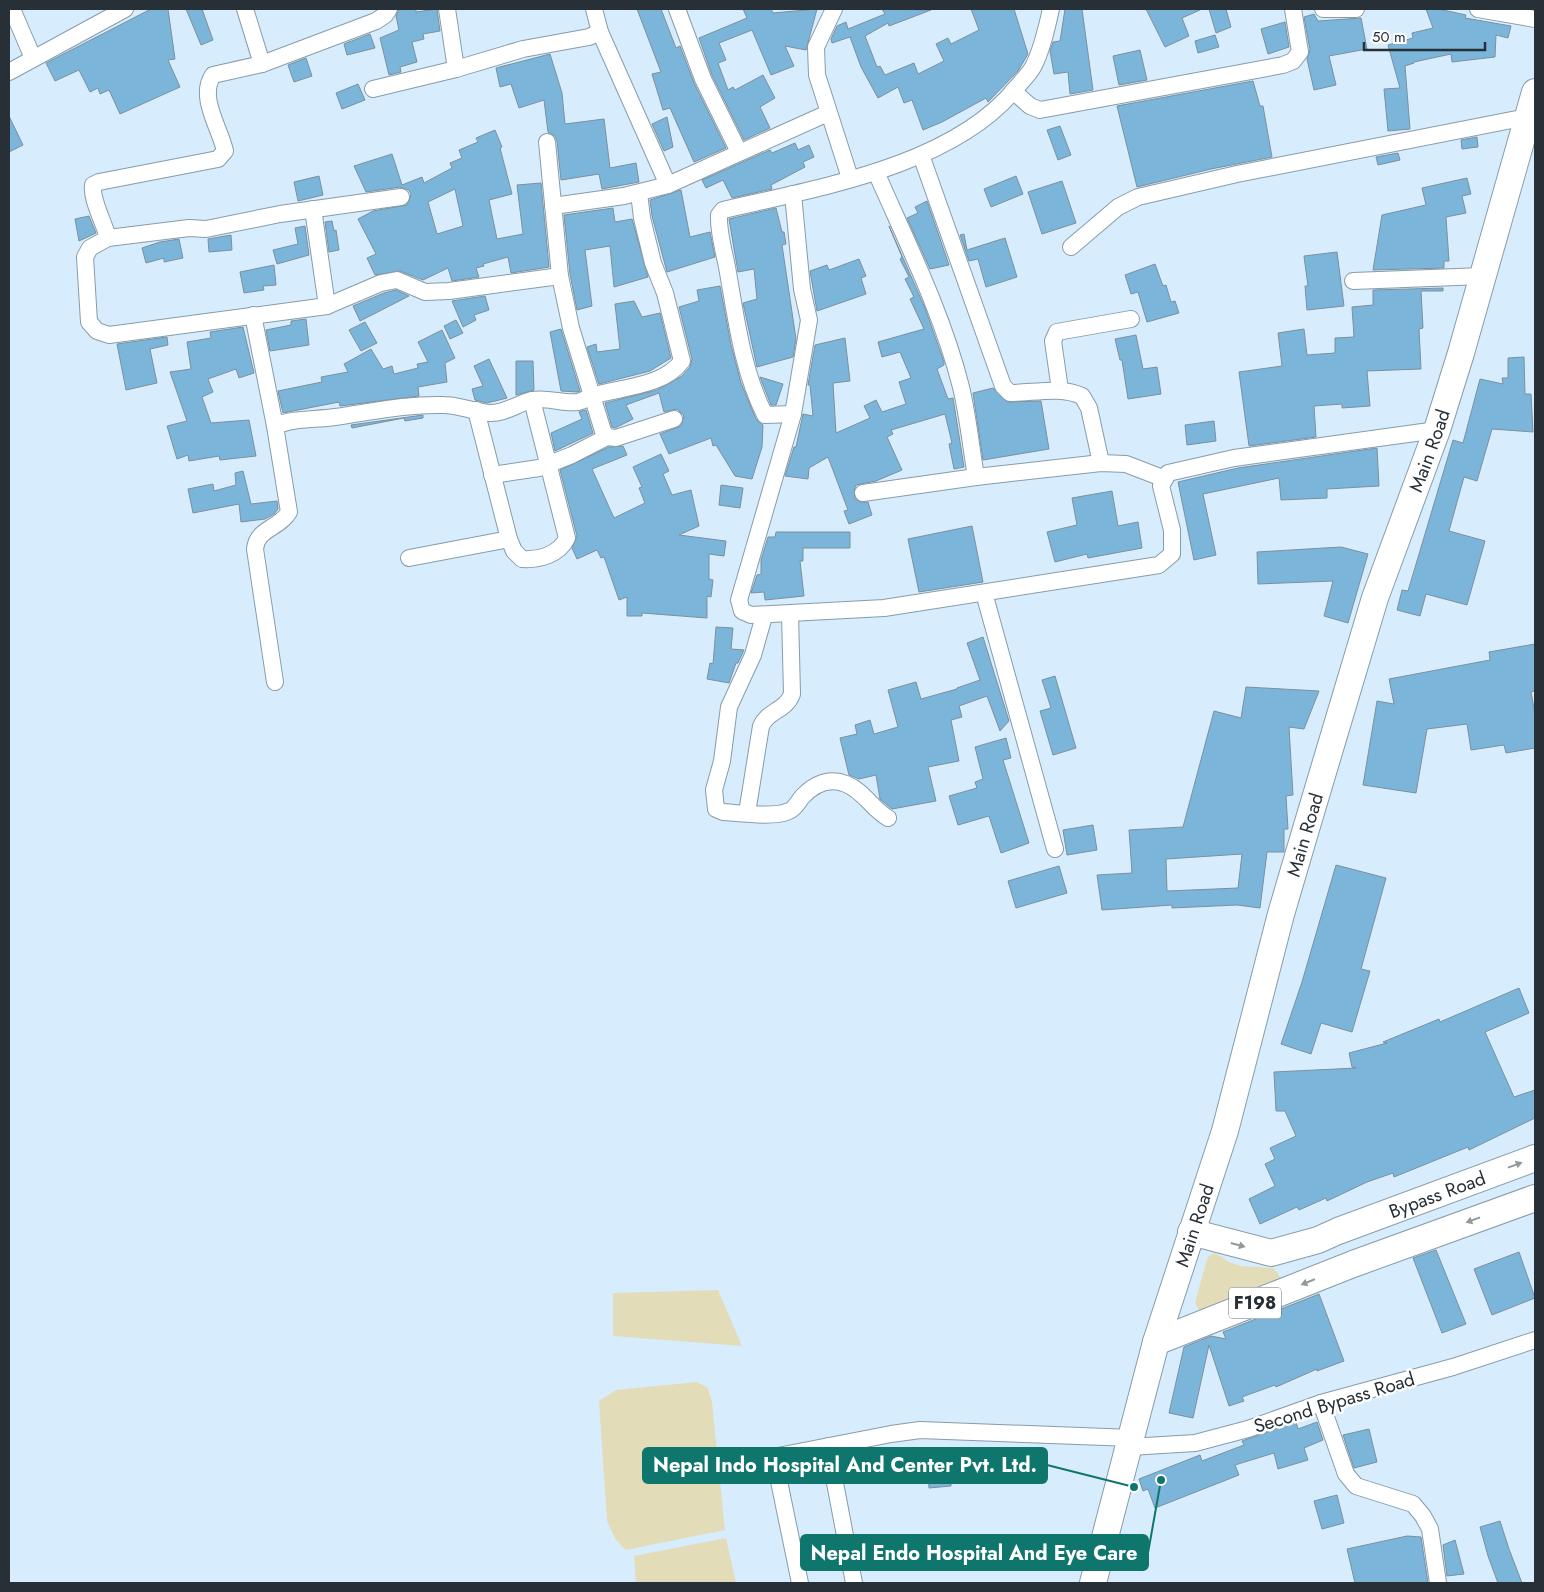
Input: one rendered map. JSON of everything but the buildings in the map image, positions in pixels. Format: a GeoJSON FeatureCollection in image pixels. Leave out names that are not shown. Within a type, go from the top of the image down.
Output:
{"type":"FeatureCollection","features":[{"type":"Feature","properties":{"kind":"main road","name":"Main Road"},"geometry":{"type":"LineString","coordinates":[[1093,1583],[1156,1342],[1225,1131],[1281,914],[1373,607],[1437,430],[1535,92]]}},
{"type":"Feature","properties":{"kind":"main road","name":"Bypass Road"},"geometry":{"type":"LineString","coordinates":[[1192,1232],[1271,1253],[1318,1240],[1535,1158]]}},
{"type":"Feature","properties":{"kind":"main road","name":"Bypass Road"},"geometry":{"type":"LineString","coordinates":[[1353,1264],[1535,1198]]}},
{"type":"Feature","properties":{"kind":"main road"},"geometry":{"type":"LineString","coordinates":[[1338,1231],[1353,1264]]}},
{"type":"Feature","properties":{"kind":"main road","name":"F198"},"geometry":{"type":"LineString","coordinates":[[1156,1342],[1353,1264]]}},
{"type":"Feature","properties":{"kind":"street"},"geometry":{"type":"LineString","coordinates":[[12,9],[33,58]]}},
{"type":"Feature","properties":{"kind":"street"},"geometry":{"type":"LineString","coordinates":[[9,72],[125,9]]}},
{"type":"Feature","properties":{"kind":"street"},"geometry":{"type":"LineString","coordinates":[[245,9],[262,64]]}},
{"type":"Feature","properties":{"kind":"street"},"geometry":{"type":"LineString","coordinates":[[108,238],[104,222],[94,200],[92,185],[99,182],[218,159],[225,151],[207,98],[208,82],[213,75],[262,64],[376,21],[385,15],[388,9]]}},
{"type":"Feature","properties":{"kind":"street"},"geometry":{"type":"LineString","coordinates":[[447,9],[456,69]]}},
{"type":"Feature","properties":{"kind":"street"},"geometry":{"type":"LineString","coordinates":[[594,9],[600,32],[668,185]]}},
{"type":"Feature","properties":{"kind":"street"},"geometry":{"type":"LineString","coordinates":[[677,9],[703,79],[739,152]]}},
{"type":"Feature","properties":{"kind":"street"},"geometry":{"type":"LineString","coordinates":[[834,9],[816,47],[817,75],[850,178]]}},
{"type":"Feature","properties":{"kind":"street"},"geometry":{"type":"LineString","coordinates":[[793,414],[766,415],[758,400],[749,376],[734,308],[718,218],[724,210],[876,172],[921,155],[960,134],[1003,104],[1033,67],[1051,9]]}},
{"type":"Feature","properties":{"kind":"street"},"geometry":{"type":"LineString","coordinates":[[1013,91],[1030,106],[1040,110],[1284,65],[1293,61],[1300,52],[1293,9]]}},
{"type":"Feature","properties":{"kind":"street"},"geometry":{"type":"LineString","coordinates":[[1323,9],[1356,9]]}},
{"type":"Feature","properties":{"kind":"street"},"geometry":{"type":"LineString","coordinates":[[1478,9],[1535,19]]}},
{"type":"Feature","properties":{"kind":"street"},"geometry":{"type":"LineString","coordinates":[[373,89],[456,69],[523,49],[589,37],[600,32]]}},
{"type":"Feature","properties":{"kind":"street"},"geometry":{"type":"LineString","coordinates":[[553,206],[639,193],[668,185],[828,113]]}},
{"type":"Feature","properties":{"kind":"street"},"geometry":{"type":"LineString","coordinates":[[1071,247],[1118,207],[1138,197],[1236,174],[1527,118]]}},
{"type":"Feature","properties":{"kind":"street"},"geometry":{"type":"LineString","coordinates":[[547,142],[560,276],[571,328],[603,431],[607,437]]}},
{"type":"Feature","properties":{"kind":"street"},"geometry":{"type":"LineString","coordinates":[[921,155],[1003,386],[1010,393],[1060,390],[1071,391],[1082,396],[1089,408],[1101,463]]}},
{"type":"Feature","properties":{"kind":"street"},"geometry":{"type":"LineString","coordinates":[[876,172],[933,303],[957,373],[976,477]]}},
{"type":"Feature","properties":{"kind":"street"},"geometry":{"type":"LineString","coordinates":[[275,426],[284,422],[418,405],[447,405],[489,413],[504,411],[532,400],[548,399],[578,402],[592,395],[659,379],[674,372],[682,362],[665,293],[653,263],[642,218],[639,193]]}},
{"type":"Feature","properties":{"kind":"street"},"geometry":{"type":"LineString","coordinates":[[793,194],[802,289],[809,320],[793,414],[739,600],[742,611],[751,615],[764,616],[884,608],[1159,565],[1172,554],[1172,530],[1161,486],[1168,473],[1234,458],[1437,430]]}},
{"type":"Feature","properties":{"kind":"street"},"geometry":{"type":"LineString","coordinates":[[401,197],[313,209],[206,229],[189,228],[108,238],[90,248],[85,257],[89,322],[97,331],[109,335],[327,306],[381,283],[397,280],[425,292],[449,292],[560,276]]}},
{"type":"Feature","properties":{"kind":"street"},"geometry":{"type":"LineString","coordinates":[[313,209],[327,306]]}},
{"type":"Feature","properties":{"kind":"street"},"geometry":{"type":"LineString","coordinates":[[1353,281],[1483,276]]}},
{"type":"Feature","properties":{"kind":"street"},"geometry":{"type":"LineString","coordinates":[[252,315],[275,426],[288,512],[284,520],[262,532],[256,539],[255,548],[275,682]]}},
{"type":"Feature","properties":{"kind":"street"},"geometry":{"type":"LineString","coordinates":[[1060,390],[1053,341],[1057,332],[1131,319]]}},
{"type":"Feature","properties":{"kind":"street"},"geometry":{"type":"LineString","coordinates":[[476,410],[509,539],[514,551],[522,559],[531,559],[554,553],[563,547],[567,538],[532,400]]}},
{"type":"Feature","properties":{"kind":"street"},"geometry":{"type":"LineString","coordinates":[[492,474],[539,468],[580,452],[607,437],[616,438],[674,419]]}},
{"type":"Feature","properties":{"kind":"street"},"geometry":{"type":"LineString","coordinates":[[863,493],[976,477],[1101,463],[1126,464],[1165,479]]}},
{"type":"Feature","properties":{"kind":"street"},"geometry":{"type":"LineString","coordinates":[[409,558],[509,539]]}},
{"type":"Feature","properties":{"kind":"street"},"geometry":{"type":"LineString","coordinates":[[984,593],[1055,849]]}},
{"type":"Feature","properties":{"kind":"street"},"geometry":{"type":"LineString","coordinates":[[747,813],[761,726],[764,718],[789,702],[792,694],[790,614]]}},
{"type":"Feature","properties":{"kind":"street"},"geometry":{"type":"LineString","coordinates":[[764,616],[753,655],[729,707],[722,761],[714,790],[716,809],[723,812],[747,813],[779,814],[789,812],[811,788],[822,782],[831,781],[845,783],[858,790],[878,812],[888,818]]}},
{"type":"Feature","properties":{"kind":"street","name":"Second Bypass Road"},"geometry":{"type":"LineString","coordinates":[[753,1461],[920,1430],[1131,1443],[1195,1443],[1248,1429],[1321,1403],[1453,1367],[1535,1340]]}},
{"type":"Feature","properties":{"kind":"street"},"geometry":{"type":"LineString","coordinates":[[1321,1403],[1346,1474],[1356,1486],[1412,1504],[1423,1516],[1430,1528],[1438,1583]]}},
{"type":"Feature","properties":{"kind":"street"},"geometry":{"type":"LineString","coordinates":[[828,1446],[854,1583]]}},
{"type":"Feature","properties":{"kind":"street"},"geometry":{"type":"LineString","coordinates":[[774,1457],[800,1583]]}},
{"type":"Feature","properties":{"kind":"shaded area"},"geometry":{"type":"Polygon","coordinates":[[[1215,1253],[1229,1262],[1241,1266],[1274,1268],[1280,1277],[1278,1282],[1203,1311],[1199,1310],[1195,1303],[1207,1259],[1215,1253]]]}},
{"type":"Feature","properties":{"kind":"shaded area"},"geometry":{"type":"Polygon","coordinates":[[[718,1290],[742,1346],[613,1336],[613,1293],[718,1290]]]}},
{"type":"Feature","properties":{"kind":"shaded area"},"geometry":{"type":"Polygon","coordinates":[[[697,1382],[708,1388],[712,1402],[725,1530],[626,1550],[616,1540],[607,1521],[599,1401],[616,1390],[697,1382]]]}},
{"type":"Feature","properties":{"kind":"shaded area"},"geometry":{"type":"Polygon","coordinates":[[[726,1538],[736,1583],[636,1583],[634,1556],[726,1538]]]}},
{"type":"Feature","properties":{"kind":"place","name":"Nepal Endo Hospital And Eye Care"},"geometry":{"type":"Point","coordinates":[1161,1480]}},
{"type":"Feature","properties":{"kind":"place","name":"Nepal Indo Hospital And Center Pvt. Ltd."},"geometry":{"type":"Point","coordinates":[1134,1487]}}]}
